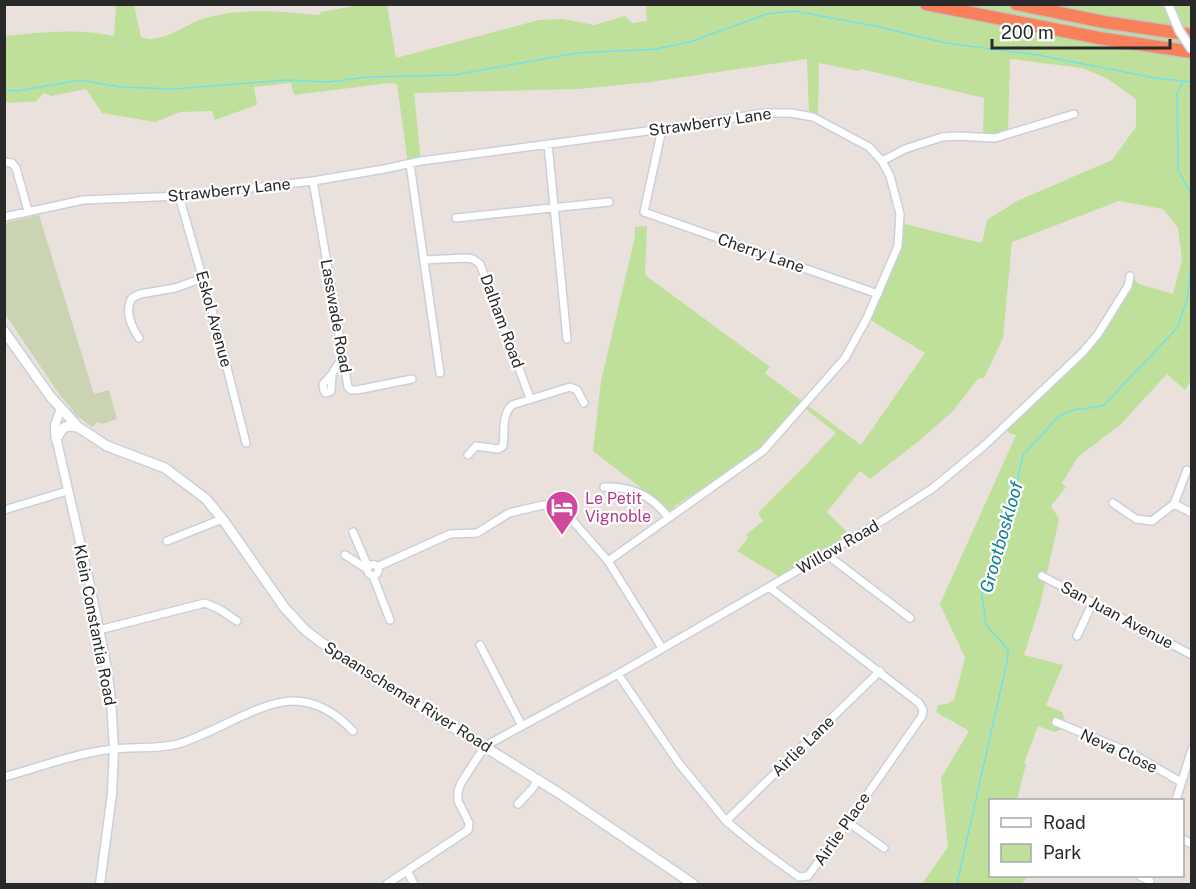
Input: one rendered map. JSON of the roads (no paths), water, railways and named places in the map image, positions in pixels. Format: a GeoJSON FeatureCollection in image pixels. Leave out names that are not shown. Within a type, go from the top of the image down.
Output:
{"type":"FeatureCollection","features":[{"type":"Feature","properties":{"kind":"highway"},"geometry":{"type":"LineString","coordinates":[[926,4],[1099,38],[1191,51]]}},
{"type":"Feature","properties":{"kind":"highway"},"geometry":{"type":"LineString","coordinates":[[1016,4],[1104,22],[1191,35]]}},
{"type":"Feature","properties":{"kind":"main road","name":"Spaanschemat River Road"},"geometry":{"type":"LineString","coordinates":[[4,331],[64,412],[78,427],[107,446],[156,464],[174,474],[206,499],[284,607],[305,630],[342,658],[538,779],[693,885]]}},
{"type":"Feature","properties":{"kind":"main road"},"geometry":{"type":"LineString","coordinates":[[56,439],[63,428],[78,427]]}},
{"type":"Feature","properties":{"kind":"street"},"geometry":{"type":"LineString","coordinates":[[1168,4],[1191,51]]}},
{"type":"Feature","properties":{"kind":"street","name":"Strawberry Lane"},"geometry":{"type":"LineString","coordinates":[[4,217],[83,200],[179,196],[313,181],[421,161],[765,113],[803,114],[869,147],[882,161],[894,187],[901,223],[898,246],[854,345],[777,437],[753,459],[608,561]]}},
{"type":"Feature","properties":{"kind":"street"},"geometry":{"type":"LineString","coordinates":[[882,161],[905,149],[942,137],[995,138],[1074,114]]}},
{"type":"Feature","properties":{"kind":"street","name":"Cherry Lane"},"geometry":{"type":"LineString","coordinates":[[663,129],[644,212],[878,294]]}},
{"type":"Feature","properties":{"kind":"street"},"geometry":{"type":"LineString","coordinates":[[548,144],[567,339]]}},
{"type":"Feature","properties":{"kind":"street"},"geometry":{"type":"LineString","coordinates":[[4,162],[12,163],[16,168],[28,211]]}},
{"type":"Feature","properties":{"kind":"street"},"geometry":{"type":"LineString","coordinates":[[410,164],[441,373]]}},
{"type":"Feature","properties":{"kind":"street","name":"Lasswade Road"},"geometry":{"type":"LineString","coordinates":[[313,181],[348,385],[351,390],[412,379]]}},
{"type":"Feature","properties":{"kind":"street","name":"Eskol Avenue"},"geometry":{"type":"LineString","coordinates":[[179,196],[246,443]]}},
{"type":"Feature","properties":{"kind":"street"},"geometry":{"type":"LineString","coordinates":[[456,218],[609,202]]}},
{"type":"Feature","properties":{"kind":"street","name":"Dalham Road"},"geometry":{"type":"LineString","coordinates":[[424,260],[466,258],[480,264],[530,398]]}},
{"type":"Feature","properties":{"kind":"street","name":"Willow Road"},"geometry":{"type":"LineString","coordinates":[[485,746],[618,674],[915,501],[985,445],[1083,352],[1098,334],[1128,286],[1130,276]]}},
{"type":"Feature","properties":{"kind":"street"},"geometry":{"type":"LineString","coordinates":[[139,338],[129,316],[128,305],[132,298],[140,294],[175,288],[203,278]]}},
{"type":"Feature","properties":{"kind":"street"},"geometry":{"type":"LineString","coordinates":[[332,374],[343,356]]}},
{"type":"Feature","properties":{"kind":"street"},"geometry":{"type":"LineString","coordinates":[[468,455],[477,446],[498,448],[503,446],[504,425],[509,407],[530,398],[570,387],[577,390],[584,403]]}},
{"type":"Feature","properties":{"kind":"street","name":"Klein Constantia Road"},"geometry":{"type":"LineString","coordinates":[[64,412],[55,424],[56,439],[109,683],[114,749],[112,794],[100,885]]}},
{"type":"Feature","properties":{"kind":"street"},"geometry":{"type":"LineString","coordinates":[[1113,503],[1136,519],[1149,522],[1174,504],[1187,470]]}},
{"type":"Feature","properties":{"kind":"street"},"geometry":{"type":"LineString","coordinates":[[604,487],[617,486],[638,491],[669,517]]}},
{"type":"Feature","properties":{"kind":"street"},"geometry":{"type":"LineString","coordinates":[[4,510],[67,491]]}},
{"type":"Feature","properties":{"kind":"street"},"geometry":{"type":"LineString","coordinates":[[1174,504],[1191,513]]}},
{"type":"Feature","properties":{"kind":"street"},"geometry":{"type":"LineString","coordinates":[[371,567],[450,534],[477,533],[509,513],[530,507],[551,505],[558,515],[565,512],[608,561],[662,648]]}},
{"type":"Feature","properties":{"kind":"street"},"geometry":{"type":"LineString","coordinates":[[167,541],[222,519]]}},
{"type":"Feature","properties":{"kind":"street"},"geometry":{"type":"LineString","coordinates":[[353,532],[371,567]]}},
{"type":"Feature","properties":{"kind":"street"},"geometry":{"type":"LineString","coordinates":[[826,554],[910,618]]}},
{"type":"Feature","properties":{"kind":"street"},"geometry":{"type":"LineString","coordinates":[[345,555],[378,572],[373,576],[390,620]]}},
{"type":"Feature","properties":{"kind":"street","name":"San Juan Avenue"},"geometry":{"type":"LineString","coordinates":[[1042,576],[1191,655]]}},
{"type":"Feature","properties":{"kind":"street","name":"Airlie Place"},"geometry":{"type":"LineString","coordinates":[[618,674],[678,762],[726,821],[755,845],[802,877],[811,874],[922,716],[923,710],[919,703],[880,671],[769,587]]}},
{"type":"Feature","properties":{"kind":"street"},"geometry":{"type":"LineString","coordinates":[[1077,636],[1093,602]]}},
{"type":"Feature","properties":{"kind":"street"},"geometry":{"type":"LineString","coordinates":[[99,630],[205,603],[237,621]]}},
{"type":"Feature","properties":{"kind":"street"},"geometry":{"type":"LineString","coordinates":[[480,645],[522,726]]}},
{"type":"Feature","properties":{"kind":"street","name":"Airlie Lane"},"geometry":{"type":"LineString","coordinates":[[726,821],[880,671]]}},
{"type":"Feature","properties":{"kind":"street"},"geometry":{"type":"LineString","coordinates":[[4,777],[99,751],[157,748],[181,743],[284,701],[309,703],[324,709],[338,717],[352,731]]}},
{"type":"Feature","properties":{"kind":"street","name":"Neva Close"},"geometry":{"type":"LineString","coordinates":[[1056,722],[1131,753],[1181,782]]}},
{"type":"Feature","properties":{"kind":"street"},"geometry":{"type":"LineString","coordinates":[[387,885],[469,828],[469,823],[458,801],[458,791],[485,746]]}},
{"type":"Feature","properties":{"kind":"street"},"geometry":{"type":"LineString","coordinates":[[1177,799],[1191,748]]}},
{"type":"Feature","properties":{"kind":"street"},"geometry":{"type":"LineString","coordinates":[[518,804],[538,779]]}},
{"type":"Feature","properties":{"kind":"street"},"geometry":{"type":"LineString","coordinates":[[848,822],[884,848]]}},
{"type":"Feature","properties":{"kind":"street"},"geometry":{"type":"LineString","coordinates":[[407,871],[414,885]]}},
{"type":"Feature","properties":{"kind":"waterway"},"geometry":{"type":"LineString","coordinates":[[4,90],[17,91],[81,80],[120,87],[173,89],[286,80],[329,82],[367,77],[453,75],[577,53],[656,49],[690,42],[767,14],[794,11],[875,26],[946,43],[1038,55],[1155,78],[1192,82]]}},
{"type":"Feature","properties":{"kind":"waterway","name":"Grootboskloof"},"geometry":{"type":"LineString","coordinates":[[1183,82],[1177,93],[1178,170],[1192,196]]}},
{"type":"Feature","properties":{"kind":"waterway","name":"Grootboskloof"},"geometry":{"type":"LineString","coordinates":[[957,884],[1008,657],[1008,650],[986,625],[982,595],[1009,518],[1023,455],[1058,417],[1071,411],[1104,405],[1177,328],[1187,300],[1192,257]]}},
{"type":"Feature","properties":{"kind":"place","name":"Le Petit Vignoble"},"geometry":{"type":"Point","coordinates":[562,536]}}]}
